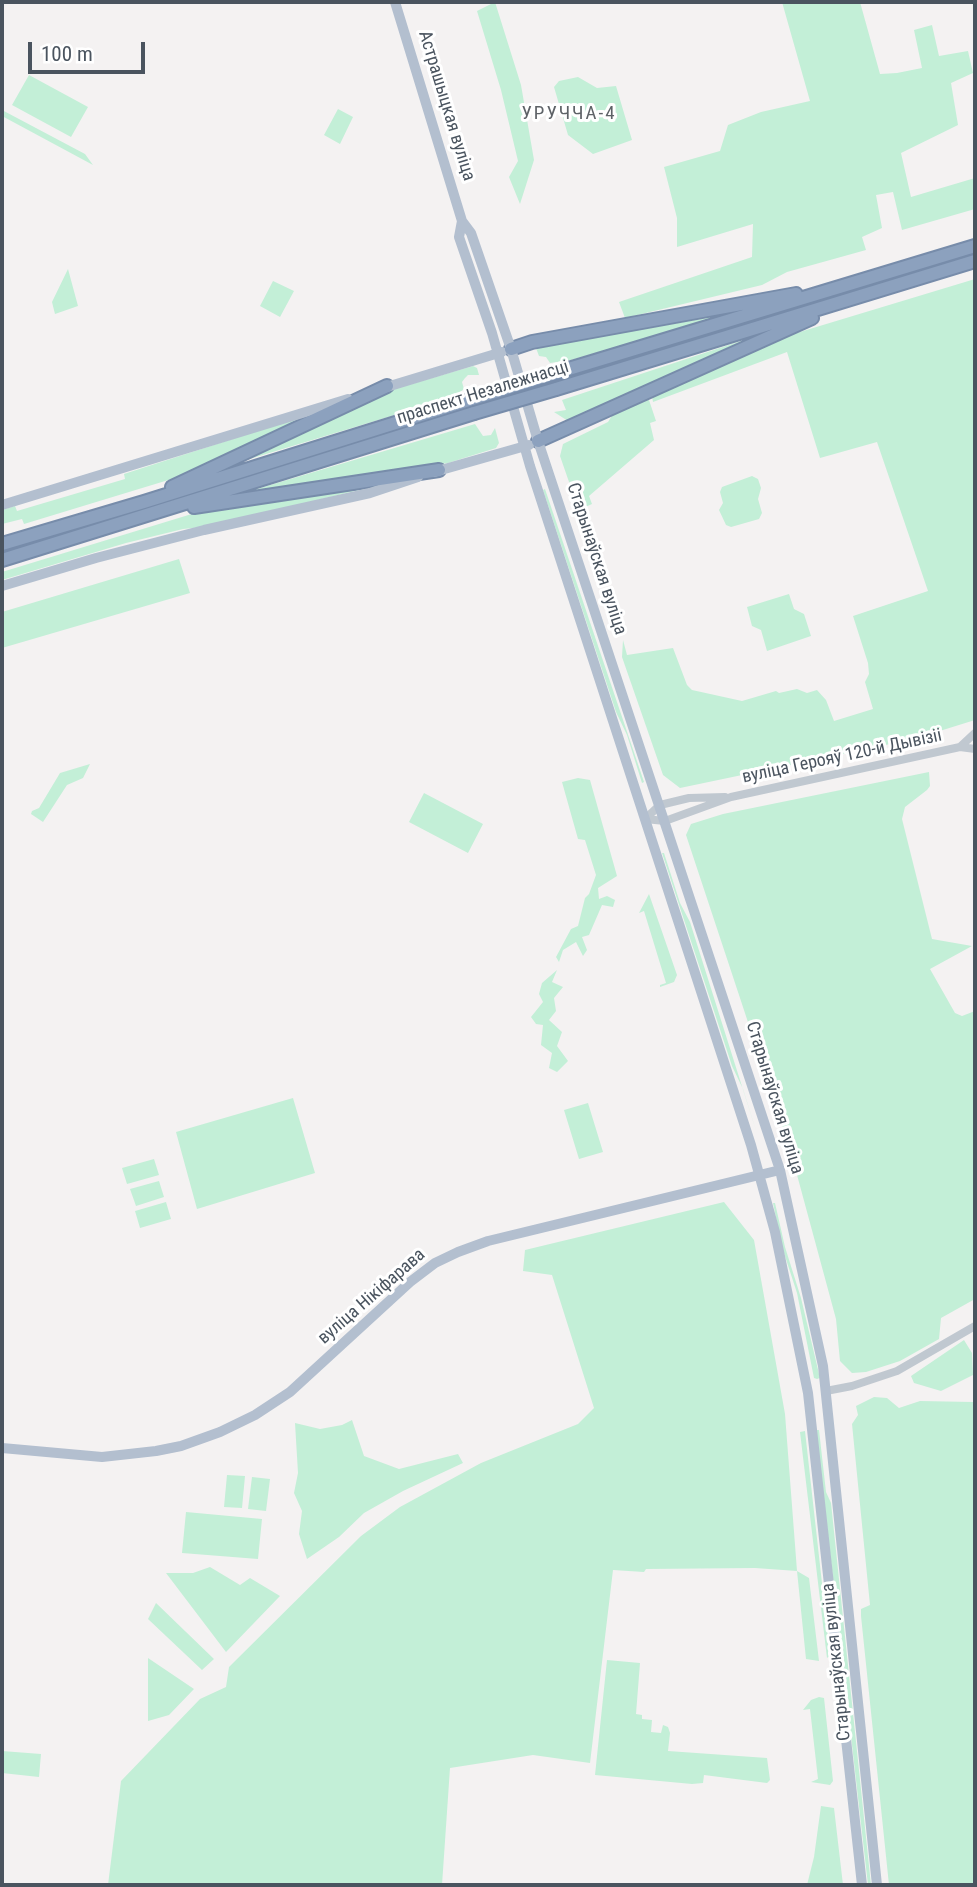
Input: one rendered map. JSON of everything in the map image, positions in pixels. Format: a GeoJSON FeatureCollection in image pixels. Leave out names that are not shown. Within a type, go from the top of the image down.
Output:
{"type":"FeatureCollection","features":[{"type":"Feature","properties":{"kind":"highway","name":"праспект Незалежнасці"},"geometry":{"type":"LineString","coordinates":[[2,560],[472,398],[975,246]]}},
{"type":"Feature","properties":{"kind":"highway","name":"праспект Незалежнасці"},"geometry":{"type":"LineString","coordinates":[[2,544],[145,509],[556,389],[975,261]]}},
{"type":"Feature","properties":{"kind":"highway"},"geometry":{"type":"LineString","coordinates":[[505,351],[532,342],[851,284]]}},
{"type":"Feature","properties":{"kind":"highway"},"geometry":{"type":"LineString","coordinates":[[538,441],[857,297]]}},
{"type":"Feature","properties":{"kind":"highway"},"geometry":{"type":"LineString","coordinates":[[145,509],[220,463],[387,386]]}},
{"type":"Feature","properties":{"kind":"highway"},"geometry":{"type":"LineString","coordinates":[[145,509],[439,470]]}},
{"type":"Feature","properties":{"kind":"main road","name":"Астрашыцкая вуліца"},"geometry":{"type":"LineString","coordinates":[[396,2],[462,221],[471,233],[505,351]]}},
{"type":"Feature","properties":{"kind":"main road"},"geometry":{"type":"LineString","coordinates":[[2,505],[505,351]]}},
{"type":"Feature","properties":{"kind":"main road","name":"Старынаўская вуліца"},"geometry":{"type":"LineString","coordinates":[[505,351],[538,441],[780,1170],[823,1366],[877,1885]]}},
{"type":"Feature","properties":{"kind":"main road","name":"Старынаўская вуліца"},"geometry":{"type":"LineString","coordinates":[[505,351],[525,446],[751,1144],[775,1232],[808,1393],[862,1885]]}},
{"type":"Feature","properties":{"kind":"main road"},"geometry":{"type":"LineString","coordinates":[[2,586],[96,558],[370,493],[538,441]]}},
{"type":"Feature","properties":{"kind":"main road","name":"вуліца Нікіфарава"},"geometry":{"type":"LineString","coordinates":[[2,1448],[102,1457],[169,1448],[220,1432],[255,1415],[290,1392],[410,1282],[435,1263],[458,1252],[488,1241],[780,1170]]}},
{"type":"Feature","properties":{"kind":"main road"},"geometry":{"type":"LineString","coordinates":[[808,1393],[826,1391]]}},
{"type":"Feature","properties":{"kind":"street","name":"вуліца Герояў 120-й Дывізіі"},"geometry":{"type":"LineString","coordinates":[[960,747],[975,733]]}},
{"type":"Feature","properties":{"kind":"street","name":"вуліца Герояў 120-й Дывізіі"},"geometry":{"type":"LineString","coordinates":[[665,821],[731,797],[960,747],[975,748]]}},
{"type":"Feature","properties":{"kind":"street","name":"вуліца Герояў 120-й Дывізіі"},"geometry":{"type":"LineString","coordinates":[[660,805],[689,798],[731,797]]}},
{"type":"Feature","properties":{"kind":"street"},"geometry":{"type":"LineString","coordinates":[[645,819],[660,805]]}},
{"type":"Feature","properties":{"kind":"street"},"geometry":{"type":"LineString","coordinates":[[645,819],[665,821]]}},
{"type":"Feature","properties":{"kind":"street"},"geometry":{"type":"LineString","coordinates":[[826,1391],[852,1386],[897,1371],[975,1325]]}},
{"type":"Feature","properties":{"kind":"green space"},"geometry":{"type":"Polygon","coordinates":[[[495,2],[521,85],[534,160],[520,204],[509,177],[518,161],[501,90],[477,11],[495,2]]]}},
{"type":"Feature","properties":{"kind":"green space"},"geometry":{"type":"Polygon","coordinates":[[[782,2],[860,2],[880,74],[922,68],[914,30],[932,25],[939,56],[968,51],[973,73],[951,83],[958,125],[901,153],[911,197],[975,178],[975,209],[902,230],[893,192],[876,195],[882,228],[862,237],[866,250],[787,272],[762,285],[625,318],[619,302],[752,257],[753,224],[677,247],[677,218],[664,167],[720,151],[728,125],[761,112],[810,101],[782,2]]]}},
{"type":"Feature","properties":{"kind":"green space"},"geometry":{"type":"Polygon","coordinates":[[[29,75],[88,107],[71,137],[12,105],[29,75]]]}},
{"type":"Feature","properties":{"kind":"green space"},"geometry":{"type":"Polygon","coordinates":[[[578,77],[597,88],[616,86],[632,140],[593,154],[568,135],[554,87],[559,81],[578,77]]]}},
{"type":"Feature","properties":{"kind":"green space"},"geometry":{"type":"Polygon","coordinates":[[[338,109],[353,117],[340,144],[324,135],[338,109]]]}},
{"type":"Feature","properties":{"kind":"green space"},"geometry":{"type":"Polygon","coordinates":[[[2,110],[85,154],[93,165],[2,116],[2,110]]]}},
{"type":"Feature","properties":{"kind":"green space"},"geometry":{"type":"Polygon","coordinates":[[[68,269],[78,306],[55,314],[52,302],[68,269]]]}},
{"type":"Feature","properties":{"kind":"green space"},"geometry":{"type":"Polygon","coordinates":[[[975,279],[975,720],[914,739],[680,788],[663,775],[622,657],[623,640],[627,655],[673,648],[687,685],[692,690],[742,701],[776,691],[779,693],[797,689],[807,693],[817,690],[826,700],[834,721],[873,709],[865,682],[869,674],[868,663],[853,616],[928,591],[877,442],[820,458],[787,352],[653,402],[652,396],[780,338],[975,279]]]}},
{"type":"Feature","properties":{"kind":"green space"},"geometry":{"type":"Polygon","coordinates":[[[273,281],[294,291],[280,317],[260,306],[273,281]]]}},
{"type":"Feature","properties":{"kind":"green space"},"geometry":{"type":"Polygon","coordinates":[[[740,312],[571,360],[550,363],[546,357],[539,356],[536,348],[740,312]]]}},
{"type":"Feature","properties":{"kind":"green space"},"geometry":{"type":"Polygon","coordinates":[[[765,333],[568,421],[554,412],[566,410],[562,400],[765,333]]]}},
{"type":"Feature","properties":{"kind":"green space"},"geometry":{"type":"Polygon","coordinates":[[[473,366],[477,368],[479,375],[468,375],[462,382],[464,389],[454,397],[210,471],[381,393],[473,366]]]}},
{"type":"Feature","properties":{"kind":"green space"},"geometry":{"type":"Polygon","coordinates":[[[648,397],[656,421],[650,423],[654,440],[589,496],[592,504],[583,508],[577,505],[560,456],[563,444],[608,422],[615,411],[648,397]]]}},
{"type":"Feature","properties":{"kind":"green space"},"geometry":{"type":"Polygon","coordinates":[[[319,411],[175,478],[24,524],[22,519],[2,524],[2,510],[15,506],[17,511],[125,479],[124,474],[319,411]]]}},
{"type":"Feature","properties":{"kind":"green space"},"geometry":{"type":"Polygon","coordinates":[[[475,424],[483,436],[491,435],[495,428],[499,443],[496,448],[448,463],[240,494],[475,424]]]}},
{"type":"Feature","properties":{"kind":"green space"},"geometry":{"type":"Polygon","coordinates":[[[752,476],[758,479],[761,488],[758,499],[762,513],[759,519],[731,527],[726,525],[719,510],[723,503],[720,492],[722,487],[752,476]]]}},
{"type":"Feature","properties":{"kind":"green space"},"geometry":{"type":"Polygon","coordinates":[[[381,485],[126,543],[2,580],[2,572],[195,513],[381,485]]]}},
{"type":"Feature","properties":{"kind":"green space"},"geometry":{"type":"Polygon","coordinates":[[[545,489],[644,782],[642,783],[627,735],[616,712],[543,490],[545,489]]]}},
{"type":"Feature","properties":{"kind":"green space"},"geometry":{"type":"Polygon","coordinates":[[[179,559],[190,593],[2,648],[2,612],[179,559]]]}},
{"type":"Feature","properties":{"kind":"green space"},"geometry":{"type":"Polygon","coordinates":[[[789,594],[794,609],[804,614],[811,636],[767,651],[761,630],[752,626],[747,607],[789,594]]]}},
{"type":"Feature","properties":{"kind":"green space"},"geometry":{"type":"Polygon","coordinates":[[[90,764],[83,778],[67,785],[43,822],[31,814],[39,808],[60,773],[90,764]]]}},
{"type":"Feature","properties":{"kind":"green space"},"geometry":{"type":"Polygon","coordinates":[[[929,772],[930,786],[905,807],[902,819],[932,939],[972,946],[930,969],[955,1013],[962,1016],[975,1011],[975,1299],[941,1318],[939,1339],[900,1361],[866,1372],[852,1373],[840,1361],[836,1319],[790,1149],[686,835],[691,824],[723,814],[929,772]]]}},
{"type":"Feature","properties":{"kind":"green space"},"geometry":{"type":"Polygon","coordinates":[[[578,778],[590,780],[617,876],[598,888],[599,899],[607,896],[615,900],[613,907],[602,905],[589,935],[582,937],[587,950],[583,956],[576,942],[563,950],[559,962],[556,957],[571,929],[578,926],[585,898],[596,875],[585,840],[578,839],[562,782],[578,778]]]}},
{"type":"Feature","properties":{"kind":"green space"},"geometry":{"type":"Polygon","coordinates":[[[424,793],[483,824],[468,853],[409,822],[424,793]]]}},
{"type":"Feature","properties":{"kind":"green space"},"geometry":{"type":"Polygon","coordinates":[[[662,853],[680,903],[690,922],[742,1088],[732,1066],[662,853]]]}},
{"type":"Feature","properties":{"kind":"green space"},"geometry":{"type":"Polygon","coordinates":[[[649,894],[677,975],[674,982],[660,987],[666,983],[644,911],[639,913],[649,894]]]}},
{"type":"Feature","properties":{"kind":"green space"},"geometry":{"type":"Polygon","coordinates":[[[557,970],[552,982],[563,987],[554,998],[556,1011],[549,1020],[562,1032],[557,1046],[568,1061],[557,1072],[549,1068],[552,1053],[541,1045],[543,1025],[536,1024],[531,1017],[543,1002],[539,994],[542,983],[557,970]]]}},
{"type":"Feature","properties":{"kind":"green space"},"geometry":{"type":"Polygon","coordinates":[[[293,1098],[315,1173],[197,1209],[176,1132],[293,1098]]]}},
{"type":"Feature","properties":{"kind":"green space"},"geometry":{"type":"Polygon","coordinates":[[[588,1103],[603,1152],[579,1159],[564,1110],[588,1103]]]}},
{"type":"Feature","properties":{"kind":"green space"},"geometry":{"type":"Polygon","coordinates":[[[154,1159],[159,1175],[127,1184],[122,1168],[154,1159]]]}},
{"type":"Feature","properties":{"kind":"green space"},"geometry":{"type":"Polygon","coordinates":[[[159,1181],[164,1197],[136,1206],[130,1189],[159,1181]]]}},
{"type":"Feature","properties":{"kind":"green space"},"geometry":{"type":"Polygon","coordinates":[[[166,1202],[171,1219],[140,1228],[135,1211],[166,1202]]]}},
{"type":"Feature","properties":{"kind":"green space"},"geometry":{"type":"Polygon","coordinates":[[[724,1202],[754,1240],[785,1414],[797,1571],[755,1568],[646,1569],[644,1572],[613,1570],[590,1763],[533,1755],[450,1768],[442,1885],[108,1885],[121,1781],[200,1699],[226,1687],[229,1667],[361,1536],[400,1507],[481,1463],[578,1424],[594,1408],[552,1275],[523,1271],[525,1250],[724,1202]]]}},
{"type":"Feature","properties":{"kind":"green space"},"geometry":{"type":"Polygon","coordinates":[[[773,1203],[801,1298],[820,1378],[817,1379],[814,1378],[797,1293],[782,1247],[773,1203]]]}},
{"type":"Feature","properties":{"kind":"green space"},"geometry":{"type":"Polygon","coordinates":[[[964,1340],[972,1353],[973,1375],[941,1391],[914,1383],[911,1376],[964,1340]]]}},
{"type":"Feature","properties":{"kind":"green space"},"geometry":{"type":"Polygon","coordinates":[[[874,1397],[887,1398],[899,1408],[920,1401],[973,1402],[975,1885],[889,1885],[861,1616],[861,1609],[870,1605],[852,1424],[858,1415],[856,1406],[874,1397]]]}},
{"type":"Feature","properties":{"kind":"green space"},"geometry":{"type":"Polygon","coordinates":[[[352,1420],[364,1456],[399,1469],[458,1454],[463,1463],[364,1513],[339,1537],[307,1559],[299,1534],[302,1511],[294,1493],[298,1473],[295,1423],[320,1429],[342,1425],[352,1420]]]}},
{"type":"Feature","properties":{"kind":"green space"},"geometry":{"type":"Polygon","coordinates":[[[816,1430],[819,1430],[826,1492],[831,1503],[871,1885],[868,1885],[816,1430]]]}},
{"type":"Feature","properties":{"kind":"green space"},"geometry":{"type":"Polygon","coordinates":[[[805,1431],[830,1655],[827,1658],[800,1432],[805,1431]]]}},
{"type":"Feature","properties":{"kind":"green space"},"geometry":{"type":"Polygon","coordinates":[[[227,1475],[245,1476],[242,1508],[224,1507],[227,1475]]]}},
{"type":"Feature","properties":{"kind":"green space"},"geometry":{"type":"Polygon","coordinates":[[[252,1477],[270,1479],[266,1511],[248,1509],[252,1477]]]}},
{"type":"Feature","properties":{"kind":"green space"},"geometry":{"type":"Polygon","coordinates":[[[186,1512],[262,1519],[258,1559],[182,1553],[186,1512]]]}},
{"type":"Feature","properties":{"kind":"green space"},"geometry":{"type":"Polygon","coordinates":[[[210,1567],[240,1585],[250,1578],[280,1596],[226,1652],[166,1573],[193,1573],[210,1567]]]}},
{"type":"Feature","properties":{"kind":"green space"},"geometry":{"type":"Polygon","coordinates":[[[797,1571],[809,1578],[819,1661],[806,1659],[797,1571]]]}},
{"type":"Feature","properties":{"kind":"green space"},"geometry":{"type":"Polygon","coordinates":[[[156,1603],[214,1659],[202,1670],[148,1619],[156,1603]]]}},
{"type":"Feature","properties":{"kind":"green space"},"geometry":{"type":"Polygon","coordinates":[[[148,1658],[194,1689],[169,1715],[148,1721],[148,1658]]]}},
{"type":"Feature","properties":{"kind":"green space"},"geometry":{"type":"Polygon","coordinates":[[[607,1660],[640,1663],[636,1714],[642,1715],[642,1719],[652,1720],[651,1732],[661,1733],[663,1725],[668,1727],[668,1751],[767,1758],[770,1780],[767,1783],[704,1775],[703,1783],[692,1784],[595,1775],[607,1660]]]}},
{"type":"Feature","properties":{"kind":"green space"},"geometry":{"type":"Polygon","coordinates":[[[824,1698],[833,1781],[830,1785],[811,1782],[818,1779],[810,1709],[803,1710],[811,1700],[824,1698]]]}},
{"type":"Feature","properties":{"kind":"green space"},"geometry":{"type":"Polygon","coordinates":[[[2,1751],[41,1754],[39,1777],[2,1773],[2,1751]]]}},
{"type":"Feature","properties":{"kind":"green space"},"geometry":{"type":"Polygon","coordinates":[[[821,1806],[834,1808],[843,1885],[807,1885],[821,1806]]]}},
{"type":"Feature","properties":{"kind":"district","name":"УРУЧЧА-4"},"geometry":{"type":"Point","coordinates":[569,114]}}]}
